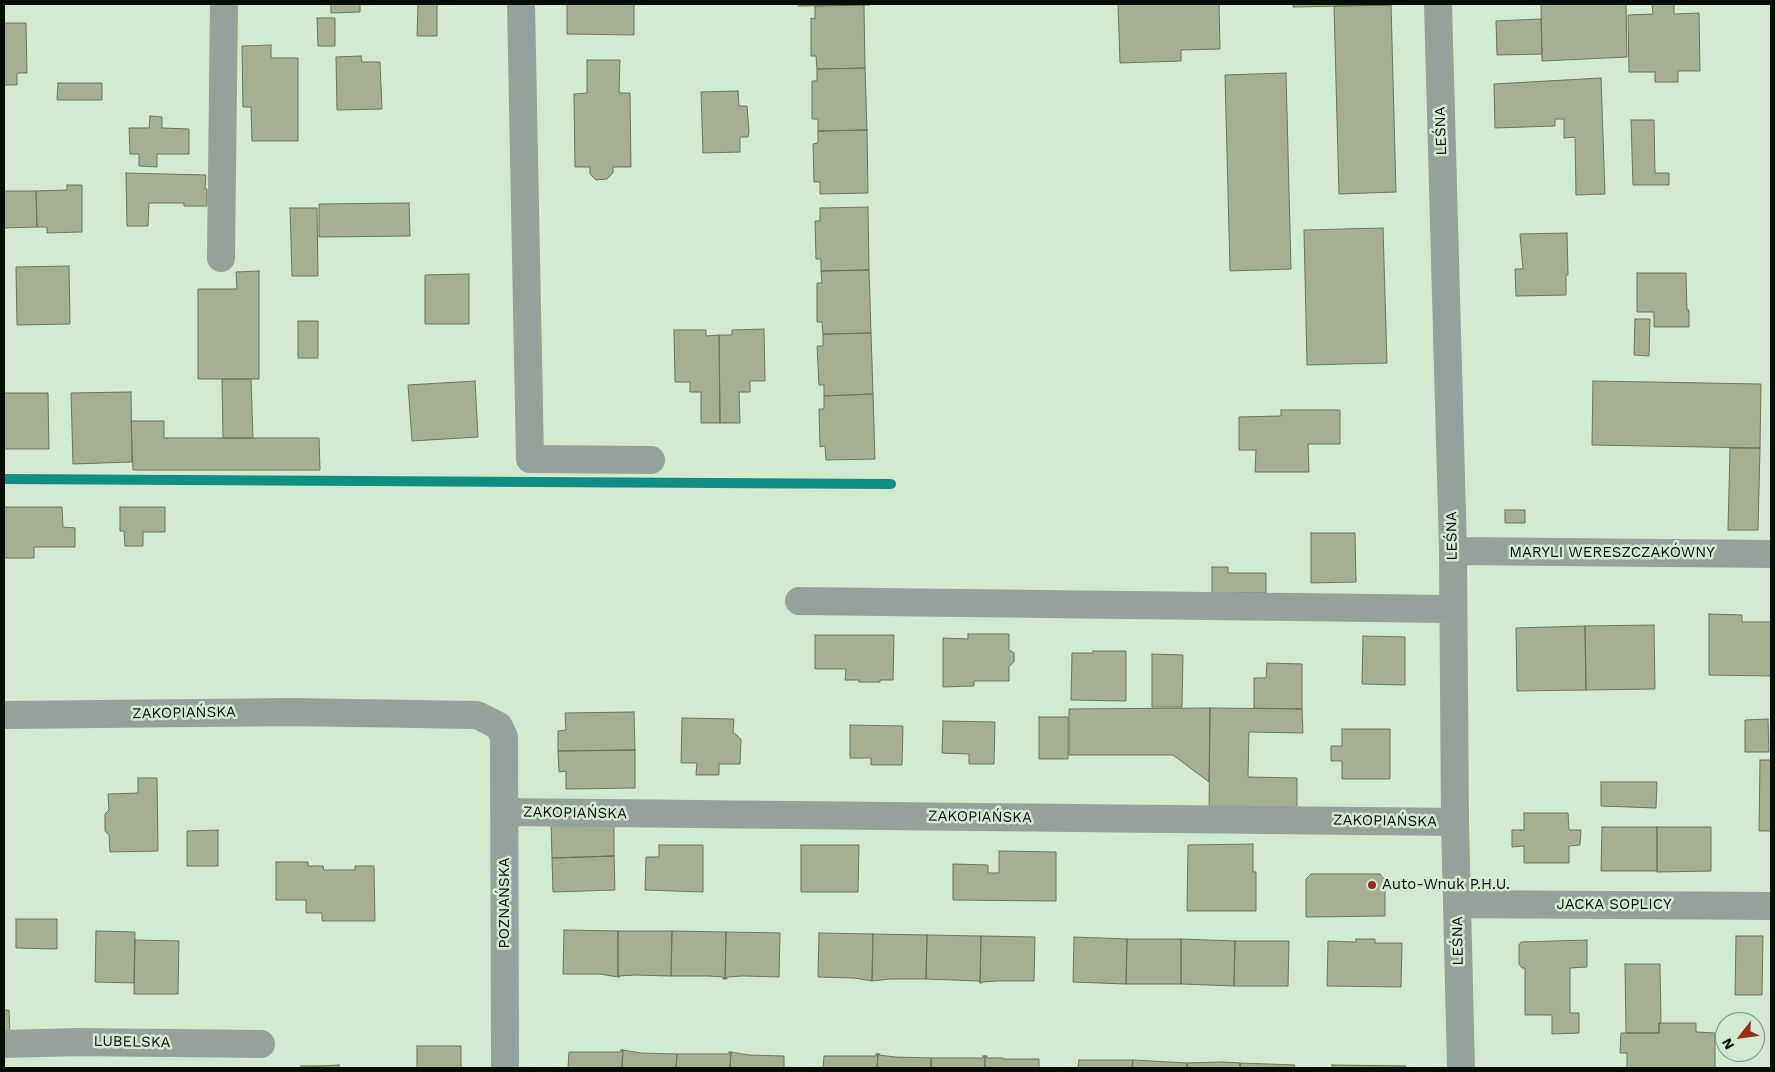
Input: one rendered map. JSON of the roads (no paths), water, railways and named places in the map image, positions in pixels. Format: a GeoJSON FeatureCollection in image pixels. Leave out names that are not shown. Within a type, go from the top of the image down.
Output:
{"type":"FeatureCollection","features":[{"type":"Feature","properties":{"kind":"street"},"geometry":{"type":"LineString","coordinates":[[221,258],[224,4]]}},
{"type":"Feature","properties":{"kind":"street"},"geometry":{"type":"LineString","coordinates":[[521,4],[530,459],[651,460]]}},
{"type":"Feature","properties":{"kind":"street","name":"LEŚNA"},"geometry":{"type":"LineString","coordinates":[[1438,4],[1453,551],[1455,822],[1461,1068]]}},
{"type":"Feature","properties":{"kind":"street","name":"MARYLI WERESZCZAKÓWNY"},"geometry":{"type":"LineString","coordinates":[[1453,551],[1771,554]]}},
{"type":"Feature","properties":{"kind":"street"},"geometry":{"type":"LineString","coordinates":[[799,601],[1453,609]]}},
{"type":"Feature","properties":{"kind":"street","name":"ZAKOPIAŃSKA"},"geometry":{"type":"LineString","coordinates":[[4,715],[282,712],[477,715],[499,726],[504,737]]}},
{"type":"Feature","properties":{"kind":"street","name":"POZNAŃSKA"},"geometry":{"type":"LineString","coordinates":[[504,737],[505,1068]]}},
{"type":"Feature","properties":{"kind":"street","name":"ZAKOPIAŃSKA"},"geometry":{"type":"LineString","coordinates":[[505,812],[1455,822]]}},
{"type":"Feature","properties":{"kind":"street","name":"JACKA SOPLICY"},"geometry":{"type":"LineString","coordinates":[[1457,904],[1771,906]]}},
{"type":"Feature","properties":{"kind":"street","name":"LUBELSKA"},"geometry":{"type":"LineString","coordinates":[[4,1044],[78,1042],[260,1044]]}},
{"type":"Feature","properties":{"kind":"waterway"},"geometry":{"type":"LineString","coordinates":[[4,479],[891,484]]}},
{"type":"Feature","properties":{"kind":"place","name":"Auto-Wnuk P.H.U."},"geometry":{"type":"Point","coordinates":[1372,885]}}]}
